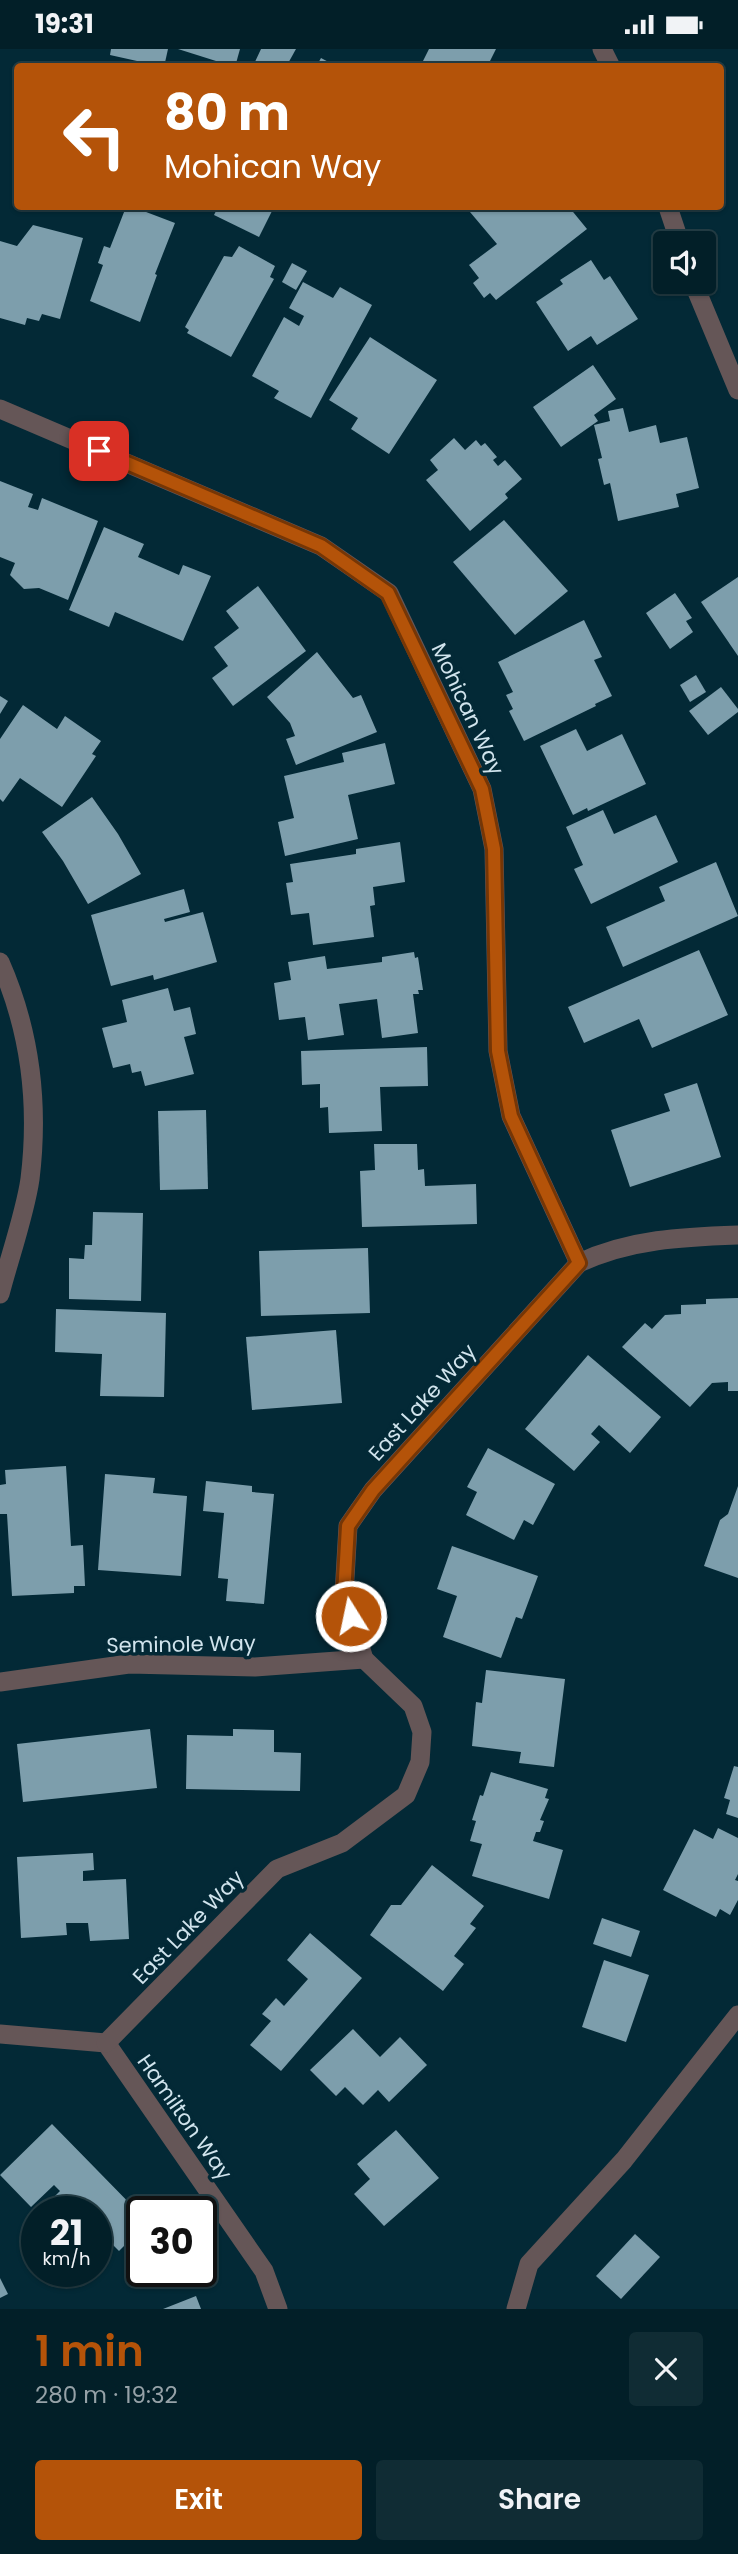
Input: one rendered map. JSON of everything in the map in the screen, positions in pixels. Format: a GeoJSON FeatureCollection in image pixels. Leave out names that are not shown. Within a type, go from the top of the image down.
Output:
{"type":"FeatureCollection","features":[{"type":"Feature","properties":{"kind":"street"},"geometry":{"type":"LineString","coordinates":[[669,210],[676,231]]}},
{"type":"Feature","properties":{"kind":"street"},"geometry":{"type":"LineString","coordinates":[[698,294],[738,390]]}},
{"type":"Feature","properties":{"kind":"street","name":"Mohican Way"},"geometry":{"type":"LineString","coordinates":[[0,409],[321,546],[388,593],[482,789],[494,849],[498,1051],[511,1116],[579,1263]]}},
{"type":"Feature","properties":{"kind":"street"},"geometry":{"type":"LineString","coordinates":[[0,962],[19,1013],[31,1072],[33,1124],[29,1181],[0,1294]]}},
{"type":"Feature","properties":{"kind":"street","name":"East Lake Way"},"geometry":{"type":"LineString","coordinates":[[106,2043],[277,1869],[342,1843],[406,1794],[420,1762],[422,1732],[413,1706],[364,1659],[344,1595],[348,1526],[373,1490],[579,1263],[604,1251],[660,1239],[738,1235]]}},
{"type":"Feature","properties":{"kind":"street","name":"Seminole Way"},"geometry":{"type":"LineString","coordinates":[[0,1682],[129,1664],[254,1667],[364,1659]]}},
{"type":"Feature","properties":{"kind":"street"},"geometry":{"type":"LineString","coordinates":[[516,2309],[529,2264],[624,2160],[738,2015]]}},
{"type":"Feature","properties":{"kind":"street"},"geometry":{"type":"LineString","coordinates":[[0,2034],[106,2043]]}},
{"type":"Feature","properties":{"kind":"street","name":"Hamilton Way"},"geometry":{"type":"LineString","coordinates":[[106,2043],[264,2271],[278,2309]]}},
{"type":"Feature","properties":{"kind":"building"},"geometry":{"type":"Polygon","coordinates":[[[111,49],[168,49],[165,63],[146,63],[110,55],[111,49]]]}},
{"type":"Feature","properties":{"kind":"building"},"geometry":{"type":"Polygon","coordinates":[[[178,49],[240,49],[236,63],[222,63],[178,49]]]}},
{"type":"Feature","properties":{"kind":"building"},"geometry":{"type":"Polygon","coordinates":[[[261,49],[296,49],[288,63],[254,63],[261,49]]]}},
{"type":"Feature","properties":{"kind":"building"},"geometry":{"type":"Polygon","coordinates":[[[429,49],[496,49],[489,63],[422,63],[429,49]]]}},
{"type":"Feature","properties":{"kind":"building"},"geometry":{"type":"Polygon","coordinates":[[[125,210],[141,210],[175,223],[140,322],[90,301],[103,265],[98,263],[104,246],[110,248],[125,210]]]}},
{"type":"Feature","properties":{"kind":"building"},"geometry":{"type":"Polygon","coordinates":[[[216,210],[272,210],[259,237],[214,215],[216,210]]]}},
{"type":"Feature","properties":{"kind":"building"},"geometry":{"type":"Polygon","coordinates":[[[571,210],[587,229],[496,300],[490,293],[484,298],[473,283],[479,278],[469,265],[497,244],[470,212],[571,210]]]}},
{"type":"Feature","properties":{"kind":"building"},"geometry":{"type":"Polygon","coordinates":[[[33,225],[83,238],[60,319],[42,314],[39,321],[27,318],[25,325],[0,318],[0,241],[17,246],[33,225]]]}},
{"type":"Feature","properties":{"kind":"building"},"geometry":{"type":"Polygon","coordinates":[[[239,246],[275,266],[270,277],[274,279],[231,357],[187,333],[189,330],[185,327],[224,256],[232,257],[239,246]]]}},
{"type":"Feature","properties":{"kind":"building"},"geometry":{"type":"Polygon","coordinates":[[[591,260],[604,280],[610,276],[638,319],[597,345],[591,336],[568,351],[536,302],[563,284],[560,280],[591,260]]]}},
{"type":"Feature","properties":{"kind":"building"},"geometry":{"type":"Polygon","coordinates":[[[292,263],[307,271],[296,290],[282,282],[292,263]]]}},
{"type":"Feature","properties":{"kind":"building"},"geometry":{"type":"Polygon","coordinates":[[[303,282],[333,298],[340,287],[372,305],[311,418],[274,398],[279,391],[252,376],[284,317],[299,326],[304,316],[289,308],[303,282]]]}},
{"type":"Feature","properties":{"kind":"building"},"geometry":{"type":"Polygon","coordinates":[[[370,337],[437,380],[389,454],[351,429],[358,418],[329,400],[370,337]]]}},
{"type":"Feature","properties":{"kind":"building"},"geometry":{"type":"Polygon","coordinates":[[[593,365],[616,399],[594,415],[598,421],[561,447],[533,407],[593,365]]]}},
{"type":"Feature","properties":{"kind":"building"},"geometry":{"type":"Polygon","coordinates":[[[623,408],[629,432],[656,425],[660,443],[687,437],[699,488],[676,494],[679,507],[618,521],[610,483],[604,485],[598,459],[602,458],[594,425],[610,421],[608,411],[623,408]]]}},
{"type":"Feature","properties":{"kind":"building"},"geometry":{"type":"Polygon","coordinates":[[[454,438],[465,450],[476,440],[481,446],[485,443],[497,457],[493,460],[498,466],[505,460],[522,479],[505,494],[508,498],[470,531],[426,480],[438,470],[430,460],[454,438]]]}},
{"type":"Feature","properties":{"kind":"building"},"geometry":{"type":"Polygon","coordinates":[[[0,481],[33,494],[28,507],[38,510],[42,498],[98,521],[68,600],[39,588],[24,589],[10,575],[15,563],[0,557],[0,481]]]}},
{"type":"Feature","properties":{"kind":"building"},"geometry":{"type":"Polygon","coordinates":[[[504,520],[568,591],[515,635],[453,562],[504,520]]]}},
{"type":"Feature","properties":{"kind":"building"},"geometry":{"type":"Polygon","coordinates":[[[104,527],[144,544],[138,557],[179,575],[183,565],[211,576],[183,641],[115,612],[109,627],[69,610],[104,527]]]}},
{"type":"Feature","properties":{"kind":"building"},"geometry":{"type":"Polygon","coordinates":[[[738,577],[738,656],[701,602],[738,577]]]}},
{"type":"Feature","properties":{"kind":"building"},"geometry":{"type":"Polygon","coordinates":[[[258,586],[306,651],[233,706],[212,678],[228,666],[214,647],[239,628],[226,611],[258,586]]]}},
{"type":"Feature","properties":{"kind":"building"},"geometry":{"type":"Polygon","coordinates":[[[675,593],[692,618],[686,621],[693,632],[670,649],[646,613],[675,593]]]}},
{"type":"Feature","properties":{"kind":"building"},"geometry":{"type":"Polygon","coordinates":[[[584,620],[602,657],[594,660],[612,696],[524,741],[509,711],[513,709],[506,695],[513,692],[498,662],[584,620]]]}},
{"type":"Feature","properties":{"kind":"building"},"geometry":{"type":"Polygon","coordinates":[[[317,652],[353,698],[361,695],[377,732],[296,765],[286,739],[295,736],[290,723],[267,697],[317,652]]]}},
{"type":"Feature","properties":{"kind":"building"},"geometry":{"type":"Polygon","coordinates":[[[696,675],[706,692],[690,702],[680,685],[696,675]]]}},
{"type":"Feature","properties":{"kind":"building"},"geometry":{"type":"Polygon","coordinates":[[[721,687],[738,712],[708,735],[689,711],[721,687]]]}},
{"type":"Feature","properties":{"kind":"building"},"geometry":{"type":"Polygon","coordinates":[[[0,696],[8,701],[0,714],[0,696]]]}},
{"type":"Feature","properties":{"kind":"building"},"geometry":{"type":"Polygon","coordinates":[[[23,705],[57,729],[65,716],[101,741],[92,754],[96,756],[62,807],[20,778],[3,802],[0,799],[0,739],[23,705]]]}},
{"type":"Feature","properties":{"kind":"building"},"geometry":{"type":"Polygon","coordinates":[[[576,729],[587,751],[622,734],[646,784],[588,811],[587,808],[573,815],[540,746],[576,729]]]}},
{"type":"Feature","properties":{"kind":"building"},"geometry":{"type":"Polygon","coordinates":[[[385,743],[395,784],[348,795],[358,839],[285,856],[278,822],[294,818],[284,776],[344,762],[342,753],[385,743]]]}},
{"type":"Feature","properties":{"kind":"building"},"geometry":{"type":"Polygon","coordinates":[[[92,797],[141,874],[88,904],[42,832],[92,797]]]}},
{"type":"Feature","properties":{"kind":"building"},"geometry":{"type":"Polygon","coordinates":[[[603,810],[614,834],[656,815],[678,862],[591,904],[574,869],[583,865],[566,827],[603,810]]]}},
{"type":"Feature","properties":{"kind":"building"},"geometry":{"type":"Polygon","coordinates":[[[400,842],[405,882],[373,887],[375,905],[370,906],[374,937],[313,945],[309,913],[291,915],[286,883],[293,882],[290,864],[356,854],[356,849],[400,842]]]}},
{"type":"Feature","properties":{"kind":"building"},"geometry":{"type":"Polygon","coordinates":[[[716,862],[738,916],[623,967],[606,927],[665,901],[659,887],[716,862]]]}},
{"type":"Feature","properties":{"kind":"building"},"geometry":{"type":"Polygon","coordinates":[[[184,889],[190,912],[164,919],[165,922],[203,912],[217,962],[154,980],[153,975],[111,986],[91,915],[184,889]]]}},
{"type":"Feature","properties":{"kind":"building"},"geometry":{"type":"Polygon","coordinates":[[[699,950],[728,1015],[652,1048],[639,1019],[584,1043],[568,1007],[699,950]]]}},
{"type":"Feature","properties":{"kind":"building"},"geometry":{"type":"Polygon","coordinates":[[[414,952],[415,958],[418,957],[423,990],[418,990],[419,994],[413,994],[418,1033],[382,1038],[377,999],[339,1004],[344,1035],[308,1040],[305,1017],[279,1020],[274,983],[291,980],[288,962],[325,956],[327,969],[382,962],[382,957],[414,952]]]}},
{"type":"Feature","properties":{"kind":"building"},"geometry":{"type":"Polygon","coordinates":[[[168,988],[174,1011],[190,1007],[196,1034],[184,1037],[194,1074],[145,1086],[141,1071],[132,1073],[130,1064],[113,1068],[102,1028],[127,1022],[122,1000],[168,988]]]}},
{"type":"Feature","properties":{"kind":"building"},"geometry":{"type":"Polygon","coordinates":[[[427,1047],[428,1086],[380,1087],[382,1131],[329,1133],[328,1107],[320,1108],[320,1084],[302,1085],[301,1051],[427,1047]]]}},
{"type":"Feature","properties":{"kind":"building"},"geometry":{"type":"Polygon","coordinates":[[[697,1083],[721,1157],[630,1187],[611,1130],[670,1111],[664,1094],[697,1083]]]}},
{"type":"Feature","properties":{"kind":"building"},"geometry":{"type":"Polygon","coordinates":[[[206,1110],[208,1189],[160,1190],[158,1111],[206,1110]]]}},
{"type":"Feature","properties":{"kind":"building"},"geometry":{"type":"Polygon","coordinates":[[[374,1144],[417,1144],[418,1170],[424,1169],[425,1186],[476,1184],[477,1224],[362,1227],[360,1171],[375,1170],[374,1144]]]}},
{"type":"Feature","properties":{"kind":"building"},"geometry":{"type":"Polygon","coordinates":[[[93,1212],[143,1213],[141,1301],[69,1299],[69,1258],[84,1259],[85,1245],[92,1245],[93,1212]]]}},
{"type":"Feature","properties":{"kind":"building"},"geometry":{"type":"Polygon","coordinates":[[[368,1248],[370,1313],[261,1316],[259,1251],[368,1248]]]}},
{"type":"Feature","properties":{"kind":"building"},"geometry":{"type":"Polygon","coordinates":[[[738,1298],[738,1391],[728,1391],[728,1382],[712,1383],[690,1407],[622,1347],[645,1323],[652,1329],[665,1315],[681,1314],[681,1305],[706,1304],[706,1299],[738,1298]]]}},
{"type":"Feature","properties":{"kind":"building"},"geometry":{"type":"Polygon","coordinates":[[[56,1309],[166,1313],[164,1397],[100,1396],[102,1354],[55,1352],[56,1309]]]}},
{"type":"Feature","properties":{"kind":"building"},"geometry":{"type":"Polygon","coordinates":[[[336,1330],[342,1403],[252,1410],[246,1337],[336,1330]]]}},
{"type":"Feature","properties":{"kind":"building"},"geometry":{"type":"Polygon","coordinates":[[[588,1355],[661,1417],[630,1453],[599,1425],[591,1434],[600,1442],[574,1471],[525,1429],[588,1355]]]}},
{"type":"Feature","properties":{"kind":"building"},"geometry":{"type":"Polygon","coordinates":[[[488,1448],[555,1484],[533,1525],[524,1520],[514,1540],[466,1515],[477,1492],[467,1487],[488,1448]]]}},
{"type":"Feature","properties":{"kind":"building"},"geometry":{"type":"Polygon","coordinates":[[[66,1466],[71,1546],[83,1545],[85,1586],[74,1586],[74,1593],[12,1596],[7,1514],[0,1514],[0,1485],[6,1484],[5,1470],[66,1466]]]}},
{"type":"Feature","properties":{"kind":"building"},"geometry":{"type":"Polygon","coordinates":[[[105,1474],[155,1478],[153,1493],[187,1496],[181,1576],[98,1570],[105,1474]]]}},
{"type":"Feature","properties":{"kind":"building"},"geometry":{"type":"Polygon","coordinates":[[[206,1481],[252,1486],[252,1492],[274,1494],[264,1604],[226,1601],[228,1579],[218,1578],[224,1513],[203,1511],[206,1481]]]}},
{"type":"Feature","properties":{"kind":"building"},"geometry":{"type":"Polygon","coordinates":[[[738,1486],[738,1578],[704,1566],[720,1520],[728,1514],[738,1486]]]}},
{"type":"Feature","properties":{"kind":"building"},"geometry":{"type":"Polygon","coordinates":[[[452,1546],[538,1576],[522,1619],[516,1617],[501,1658],[443,1637],[457,1596],[437,1589],[452,1546]]]}},
{"type":"Feature","properties":{"kind":"building"},"geometry":{"type":"Polygon","coordinates":[[[486,1670],[565,1679],[554,1767],[519,1763],[521,1752],[472,1746],[476,1702],[482,1703],[486,1670]]]}},
{"type":"Feature","properties":{"kind":"building"},"geometry":{"type":"Polygon","coordinates":[[[150,1729],[157,1788],[23,1802],[17,1744],[150,1729]]]}},
{"type":"Feature","properties":{"kind":"building"},"geometry":{"type":"Polygon","coordinates":[[[233,1729],[274,1730],[274,1752],[301,1753],[300,1791],[186,1789],[187,1735],[233,1736],[233,1729]]]}},
{"type":"Feature","properties":{"kind":"building"},"geometry":{"type":"Polygon","coordinates":[[[734,1766],[738,1767],[738,1818],[726,1814],[730,1800],[724,1798],[734,1766]]]}},
{"type":"Feature","properties":{"kind":"building"},"geometry":{"type":"Polygon","coordinates":[[[491,1772],[548,1789],[545,1798],[549,1799],[540,1820],[544,1821],[533,1841],[563,1850],[549,1899],[472,1876],[482,1844],[470,1841],[476,1821],[472,1820],[491,1772]]]}},
{"type":"Feature","properties":{"kind":"building"},"geometry":{"type":"Polygon","coordinates":[[[718,1828],[738,1838],[738,1874],[735,1880],[738,1881],[738,1900],[730,1915],[720,1909],[716,1917],[663,1890],[694,1829],[713,1839],[718,1828]]]}},
{"type":"Feature","properties":{"kind":"building"},"geometry":{"type":"Polygon","coordinates":[[[93,1853],[94,1870],[83,1871],[83,1881],[126,1879],[129,1939],[90,1941],[88,1923],[66,1923],[67,1935],[21,1938],[17,1857],[93,1853]]]}},
{"type":"Feature","properties":{"kind":"building"},"geometry":{"type":"Polygon","coordinates":[[[432,1865],[484,1906],[470,1924],[476,1928],[454,1956],[464,1964],[443,1991],[370,1935],[391,1905],[401,1905],[432,1865]]]}},
{"type":"Feature","properties":{"kind":"building"},"geometry":{"type":"Polygon","coordinates":[[[602,1918],[640,1931],[631,1957],[593,1944],[602,1918]]]}},
{"type":"Feature","properties":{"kind":"building"},"geometry":{"type":"Polygon","coordinates":[[[310,1933],[362,1978],[281,2071],[250,2045],[271,2021],[262,2014],[276,1998],[284,2006],[308,1979],[287,1960],[310,1933]]]}},
{"type":"Feature","properties":{"kind":"building"},"geometry":{"type":"Polygon","coordinates":[[[604,1960],[649,1975],[626,2042],[582,2027],[604,1960]]]}},
{"type":"Feature","properties":{"kind":"building"},"geometry":{"type":"Polygon","coordinates":[[[353,2029],[380,2057],[400,2037],[427,2065],[389,2102],[378,2090],[363,2105],[345,2087],[336,2096],[310,2070],[353,2029]]]}},
{"type":"Feature","properties":{"kind":"building"},"geometry":{"type":"Polygon","coordinates":[[[52,2124],[126,2200],[126,2244],[119,2251],[112,2244],[112,2196],[55,2196],[60,2191],[54,2185],[42,2196],[21,2197],[0,2175],[52,2124]]]}},
{"type":"Feature","properties":{"kind":"building"},"geometry":{"type":"Polygon","coordinates":[[[396,2130],[439,2178],[384,2226],[354,2194],[370,2179],[357,2164],[396,2130]]]}},
{"type":"Feature","properties":{"kind":"building"},"geometry":{"type":"Polygon","coordinates":[[[635,2234],[660,2257],[621,2299],[596,2276],[635,2234]]]}},
{"type":"Feature","properties":{"kind":"building"},"geometry":{"type":"Polygon","coordinates":[[[0,2278],[8,2294],[0,2298],[0,2278]]]}},
{"type":"Feature","properties":{"kind":"building"},"geometry":{"type":"Polygon","coordinates":[[[196,2296],[201,2309],[163,2309],[196,2296]]]}},
{"type":"Feature","properties":{"kind":"route"},"geometry":{"type":"LineString","coordinates":[[99,451],[321,546],[388,593],[482,789],[494,849],[498,1051],[511,1116],[579,1263],[373,1490],[348,1526],[344,1595],[351,1616]]}}]}
